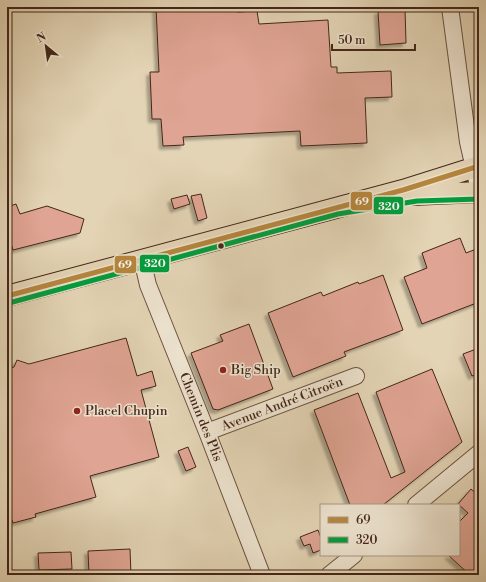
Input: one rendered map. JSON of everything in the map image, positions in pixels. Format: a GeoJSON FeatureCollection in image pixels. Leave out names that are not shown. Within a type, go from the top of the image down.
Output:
{"type":"FeatureCollection","features":[{"type":"Feature","properties":{"kind":"main road"},"geometry":{"type":"LineString","coordinates":[[7,296],[403,190],[476,167]]}},
{"type":"Feature","properties":{"kind":"main road"},"geometry":{"type":"LineString","coordinates":[[337,207],[416,194],[479,191]]}},
{"type":"Feature","properties":{"kind":"street"},"geometry":{"type":"LineString","coordinates":[[450,7],[468,142],[476,167],[479,191]]}},
{"type":"Feature","properties":{"kind":"street","name":"Chemin des Plis"},"geometry":{"type":"LineString","coordinates":[[142,259],[148,285],[262,575]]}},
{"type":"Feature","properties":{"kind":"street","name":"Avenue André Citroën"},"geometry":{"type":"LineString","coordinates":[[207,432],[356,376]]}},
{"type":"Feature","properties":{"kind":"street"},"geometry":{"type":"LineString","coordinates":[[417,504],[479,453]]}},
{"type":"Feature","properties":{"kind":"street"},"geometry":{"type":"LineString","coordinates":[[329,575],[353,556]]}},
{"type":"Feature","properties":{"kind":"building"},"geometry":{"type":"Polygon","coordinates":[[[156,7],[236,7],[237,12],[257,11],[259,24],[328,20],[331,67],[337,67],[337,73],[391,71],[392,97],[365,98],[367,143],[301,146],[300,131],[183,137],[184,145],[163,146],[161,119],[152,119],[150,72],[159,72],[156,7]]]}},
{"type":"Feature","properties":{"kind":"building"},"geometry":{"type":"Polygon","coordinates":[[[405,9],[406,43],[380,45],[378,11],[405,9]]]}},
{"type":"Feature","properties":{"kind":"building"},"geometry":{"type":"Polygon","coordinates":[[[201,194],[207,218],[198,221],[191,196],[201,194]]]}},
{"type":"Feature","properties":{"kind":"building"},"geometry":{"type":"Polygon","coordinates":[[[187,195],[190,204],[174,209],[171,199],[187,195]]]}},
{"type":"Feature","properties":{"kind":"building"},"geometry":{"type":"Polygon","coordinates":[[[16,204],[20,214],[47,206],[84,219],[80,233],[13,250],[7,230],[7,207],[16,204]]]}},
{"type":"Feature","properties":{"kind":"building"},"geometry":{"type":"Polygon","coordinates":[[[460,238],[466,253],[479,248],[479,302],[422,324],[404,277],[427,268],[422,253],[460,238]]]}},
{"type":"Feature","properties":{"kind":"building"},"geometry":{"type":"Polygon","coordinates":[[[383,275],[403,330],[344,352],[346,356],[293,377],[268,313],[321,292],[323,296],[358,282],[359,284],[383,275]]]}},
{"type":"Feature","properties":{"kind":"building"},"geometry":{"type":"Polygon","coordinates":[[[249,324],[273,389],[218,410],[213,409],[191,353],[223,341],[220,335],[249,324]]]}},
{"type":"Feature","properties":{"kind":"building","name":"Placel Chupin"},"geometry":{"type":"Polygon","coordinates":[[[126,338],[137,376],[152,371],[156,386],[141,390],[159,457],[90,476],[96,497],[35,514],[36,517],[13,523],[12,520],[7,522],[7,369],[14,367],[17,360],[29,364],[126,338]]]}},
{"type":"Feature","properties":{"kind":"building"},"geometry":{"type":"Polygon","coordinates":[[[479,348],[479,373],[472,376],[463,354],[479,348]]]}},
{"type":"Feature","properties":{"kind":"building"},"geometry":{"type":"Polygon","coordinates":[[[432,369],[462,442],[384,504],[350,504],[314,410],[358,393],[391,478],[405,472],[376,392],[432,369]]]}},
{"type":"Feature","properties":{"kind":"building"},"geometry":{"type":"Polygon","coordinates":[[[188,447],[196,467],[186,471],[178,451],[188,447]]]}},
{"type":"Feature","properties":{"kind":"building"},"geometry":{"type":"Polygon","coordinates":[[[471,489],[479,496],[479,575],[470,575],[449,556],[460,556],[460,521],[468,513],[460,504],[458,504],[471,489]]]}},
{"type":"Feature","properties":{"kind":"building"},"geometry":{"type":"Polygon","coordinates":[[[318,530],[320,535],[320,550],[313,553],[310,544],[304,546],[300,537],[318,530]]]}},
{"type":"Feature","properties":{"kind":"building"},"geometry":{"type":"Polygon","coordinates":[[[130,549],[131,575],[89,575],[88,551],[130,549]]]}},
{"type":"Feature","properties":{"kind":"building"},"geometry":{"type":"Polygon","coordinates":[[[71,552],[72,569],[39,570],[38,553],[71,552]]]}},
{"type":"Feature","properties":{"kind":"transit line","name":"69"},"geometry":{"type":"LineString","coordinates":[[7,296],[403,190],[479,166]]}},
{"type":"Feature","properties":{"kind":"transit line","name":"320"},"geometry":{"type":"LineString","coordinates":[[9,303],[338,214],[417,201],[479,199]]}},
{"type":"Feature","properties":{"kind":"place","name":"Big Ship"},"geometry":{"type":"Point","coordinates":[223,370]}},
{"type":"Feature","properties":{"kind":"place","name":"Placel Chupin"},"geometry":{"type":"Point","coordinates":[77,411]}}]}
